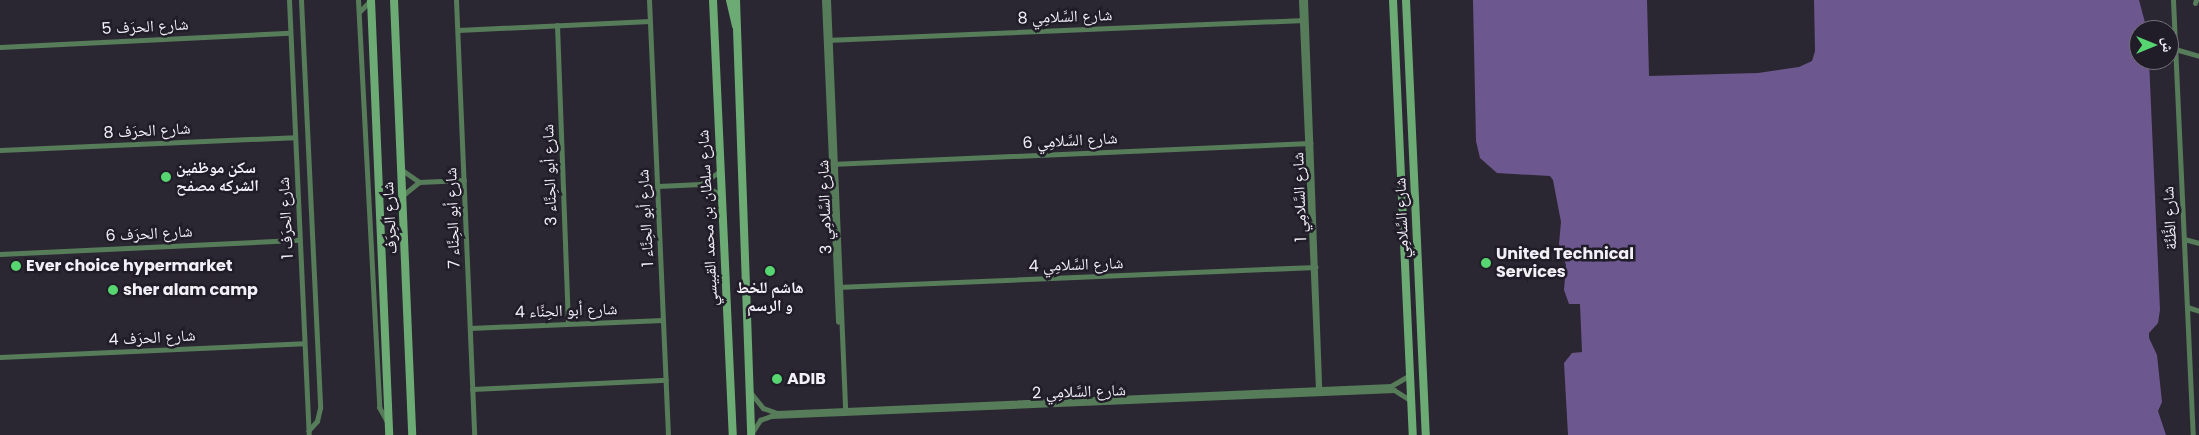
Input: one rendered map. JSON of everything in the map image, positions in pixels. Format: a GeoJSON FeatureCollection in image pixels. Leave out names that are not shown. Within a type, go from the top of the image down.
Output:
{"type":"FeatureCollection","features":[{"type":"Feature","properties":{"kind":"street","name":"شارع الحرَف 1"},"geometry":{"type":"LineString","coordinates":[[289,0],[309,433]]}},
{"type":"Feature","properties":{"kind":"street"},"geometry":{"type":"LineString","coordinates":[[301,0],[320,408],[317,421],[309,433]]}},
{"type":"Feature","properties":{"kind":"street"},"geometry":{"type":"LineString","coordinates":[[358,0],[379,407],[389,429],[383,435]]}},
{"type":"Feature","properties":{"kind":"street"},"geometry":{"type":"LineString","coordinates":[[359,12],[371,0]]}},
{"type":"Feature","properties":{"kind":"street","name":"شارع الحِرَف"},"geometry":{"type":"LineString","coordinates":[[371,0],[389,429]]}},
{"type":"Feature","properties":{"kind":"street","name":"شارع الحِرَف"},"geometry":{"type":"LineString","coordinates":[[394,0],[412,435]]}},
{"type":"Feature","properties":{"kind":"street","name":"شارع أبو الحِنَّاء 7"},"geometry":{"type":"LineString","coordinates":[[456,0],[474,435]]}},
{"type":"Feature","properties":{"kind":"street","name":"شارع أبو الحِنَّاء 1"},"geometry":{"type":"LineString","coordinates":[[650,0],[668,435]]}},
{"type":"Feature","properties":{"kind":"street","name":"شارع سلطان بن محمد القبيسي"},"geometry":{"type":"LineString","coordinates":[[713,0],[720,194],[733,435]]}},
{"type":"Feature","properties":{"kind":"street"},"geometry":{"type":"LineString","coordinates":[[730,0],[731,14],[737,26]]}},
{"type":"Feature","properties":{"kind":"street"},"geometry":{"type":"LineString","coordinates":[[736,0],[751,435]]}},
{"type":"Feature","properties":{"kind":"street","name":"شارع السَّلامِي 3"},"geometry":{"type":"LineString","coordinates":[[824,0],[828,40]]}},
{"type":"Feature","properties":{"kind":"street","name":"شارع السَّلامِي 3"},"geometry":{"type":"LineString","coordinates":[[828,0],[828,40],[844,411]]}},
{"type":"Feature","properties":{"kind":"street","name":"شارع السَّلامِي 1"},"geometry":{"type":"LineString","coordinates":[[1301,0],[1319,391]]}},
{"type":"Feature","properties":{"kind":"street","name":"شارع السَّلامِي 1"},"geometry":{"type":"LineString","coordinates":[[1303,20],[1305,0]]}},
{"type":"Feature","properties":{"kind":"street","name":"شارع السَّلامِي"},"geometry":{"type":"LineString","coordinates":[[1393,0],[1412,435]]}},
{"type":"Feature","properties":{"kind":"street","name":"شارع السَّلامِي"},"geometry":{"type":"LineString","coordinates":[[1406,0],[1426,435]]}},
{"type":"Feature","properties":{"kind":"street","name":"شارع الظَّنَّة"},"geometry":{"type":"LineString","coordinates":[[2173,0],[2174,20]]}},
{"type":"Feature","properties":{"kind":"street","name":"شارع السَّلامِي 8"},"geometry":{"type":"LineString","coordinates":[[828,40],[1303,20]]}},
{"type":"Feature","properties":{"kind":"street"},"geometry":{"type":"LineString","coordinates":[[458,30],[650,21]]}},
{"type":"Feature","properties":{"kind":"street","name":"شارع أبو الحِنَّاء 3"},"geometry":{"type":"LineString","coordinates":[[557,25],[568,324]]}},
{"type":"Feature","properties":{"kind":"street","name":"شارع الحرَف 5"},"geometry":{"type":"LineString","coordinates":[[0,47],[290,33]]}},
{"type":"Feature","properties":{"kind":"street"},"geometry":{"type":"LineString","coordinates":[[2179,50],[2199,56]]}},
{"type":"Feature","properties":{"kind":"street","name":"شارع الظَّنَّة"},"geometry":{"type":"LineString","coordinates":[[2176,70],[2192,435]]}},
{"type":"Feature","properties":{"kind":"street","name":"شارع الحرَف 8"},"geometry":{"type":"LineString","coordinates":[[0,150],[295,137]]}},
{"type":"Feature","properties":{"kind":"street","name":"شارع السَّلامِي 6"},"geometry":{"type":"LineString","coordinates":[[833,164],[1309,143]]}},
{"type":"Feature","properties":{"kind":"street"},"geometry":{"type":"LineString","coordinates":[[402,170],[419,182]]}},
{"type":"Feature","properties":{"kind":"street"},"geometry":{"type":"LineString","coordinates":[[701,184],[719,172]]}},
{"type":"Feature","properties":{"kind":"street"},"geometry":{"type":"LineString","coordinates":[[403,195],[419,182],[464,180]]}},
{"type":"Feature","properties":{"kind":"street"},"geometry":{"type":"LineString","coordinates":[[658,186],[701,184],[720,194]]}},
{"type":"Feature","properties":{"kind":"street"},"geometry":{"type":"LineString","coordinates":[[2184,239],[2199,243]]}},
{"type":"Feature","properties":{"kind":"street","name":"شارع الحرَف 6"},"geometry":{"type":"LineString","coordinates":[[0,254],[300,240]]}},
{"type":"Feature","properties":{"kind":"street","name":"شارع السَّلامِي 4"},"geometry":{"type":"LineString","coordinates":[[839,287],[1314,268]]}},
{"type":"Feature","properties":{"kind":"street"},"geometry":{"type":"LineString","coordinates":[[2187,307],[2199,311]]}},
{"type":"Feature","properties":{"kind":"street","name":"شارع أبو الحِنَّاء 4"},"geometry":{"type":"LineString","coordinates":[[470,328],[663,320]]}},
{"type":"Feature","properties":{"kind":"street","name":"شارع الحرَف 4"},"geometry":{"type":"LineString","coordinates":[[0,357],[304,343]]}},
{"type":"Feature","properties":{"kind":"street","name":"شارع السَّلامِي 2"},"geometry":{"type":"LineString","coordinates":[[844,411],[1319,391],[1393,386],[1410,375]]}},
{"type":"Feature","properties":{"kind":"street"},"geometry":{"type":"LineString","coordinates":[[472,389],[666,380]]}},
{"type":"Feature","properties":{"kind":"street"},"geometry":{"type":"LineString","coordinates":[[730,382],[735,388],[737,435]]}},
{"type":"Feature","properties":{"kind":"street","name":"شارع السَّلامِي 2"},"geometry":{"type":"LineString","coordinates":[[750,392],[760,406],[773,412],[1282,395],[1319,391],[1397,390],[1411,401]]}},
{"type":"Feature","properties":{"kind":"street"},"geometry":{"type":"LineString","coordinates":[[751,435],[765,417],[844,411]]}},
{"type":"Feature","properties":{"kind":"shaded area"},"geometry":{"type":"Polygon","coordinates":[[[1473,0],[1647,0],[1649,76],[1758,73],[1799,67],[1812,61],[1815,51],[1814,0],[2139,0],[2144,20],[2129,20],[2129,70],[2149,70],[2160,310],[2158,323],[2149,333],[2149,338],[2157,355],[2162,402],[2158,411],[2166,435],[1568,435],[1564,363],[1572,353],[1582,352],[1580,304],[1569,304],[1564,290],[1566,265],[1559,244],[1561,222],[1553,180],[1550,176],[1497,173],[1480,158],[1476,141],[1473,0]]]}},
{"type":"Feature","properties":{"kind":"place","name":"سكن موظفين الشركه مصفح"},"geometry":{"type":"Point","coordinates":[166,177]}},
{"type":"Feature","properties":{"kind":"place","name":"United Technical Services"},"geometry":{"type":"Point","coordinates":[1486,263]}},
{"type":"Feature","properties":{"kind":"place","name":"Ever choice hypermarket"},"geometry":{"type":"Point","coordinates":[16,266]}},
{"type":"Feature","properties":{"kind":"place","name":"هاشم للخط و الرسم"},"geometry":{"type":"Point","coordinates":[770,271]}},
{"type":"Feature","properties":{"kind":"place","name":"sher alam camp"},"geometry":{"type":"Point","coordinates":[113,290]}},
{"type":"Feature","properties":{"kind":"place","name":"ADIB"},"geometry":{"type":"Point","coordinates":[777,379]}}]}
